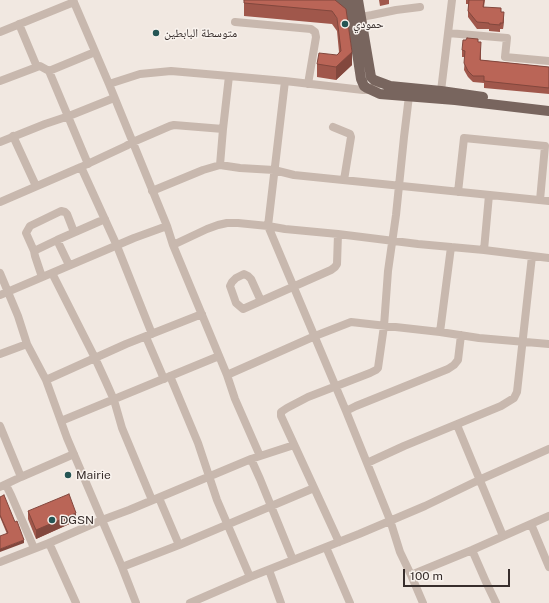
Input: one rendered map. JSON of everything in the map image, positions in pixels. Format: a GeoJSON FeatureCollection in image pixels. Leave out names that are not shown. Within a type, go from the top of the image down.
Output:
{"type":"FeatureCollection","features":[{"type":"Feature","properties":{"kind":"main road"},"geometry":{"type":"LineString","coordinates":[[316,0],[354,2]]}},
{"type":"Feature","properties":{"kind":"main road"},"geometry":{"type":"LineString","coordinates":[[354,2],[360,17],[371,77],[374,80],[390,86],[441,90],[549,104]]}},
{"type":"Feature","properties":{"kind":"main road"},"geometry":{"type":"LineString","coordinates":[[354,2],[361,79],[364,86],[370,90],[380,94],[455,100],[549,111]]}},
{"type":"Feature","properties":{"kind":"street"},"geometry":{"type":"LineString","coordinates":[[441,90],[452,0]]}},
{"type":"Feature","properties":{"kind":"street"},"geometry":{"type":"LineString","coordinates":[[0,32],[74,1],[167,226],[173,245],[227,375],[235,399],[260,456]]}},
{"type":"Feature","properties":{"kind":"street"},"geometry":{"type":"LineString","coordinates":[[360,17],[420,7]]}},
{"type":"Feature","properties":{"kind":"street"},"geometry":{"type":"LineString","coordinates":[[235,22],[311,29],[316,37],[308,84]]}},
{"type":"Feature","properties":{"kind":"street"},"geometry":{"type":"LineString","coordinates":[[20,24],[37,67]]}},
{"type":"Feature","properties":{"kind":"street"},"geometry":{"type":"LineString","coordinates":[[448,33],[507,38],[505,56],[549,61]]}},
{"type":"Feature","properties":{"kind":"street"},"geometry":{"type":"LineString","coordinates":[[49,71],[95,52]]}},
{"type":"Feature","properties":{"kind":"street"},"geometry":{"type":"LineString","coordinates":[[0,82],[40,66],[49,71],[68,116],[149,336],[198,443],[217,500],[250,577]]}},
{"type":"Feature","properties":{"kind":"street"},"geometry":{"type":"LineString","coordinates":[[109,84],[140,74],[171,71],[285,81],[358,90],[370,90],[380,83]]}},
{"type":"Feature","properties":{"kind":"street"},"geometry":{"type":"LineString","coordinates":[[220,165],[229,76]]}},
{"type":"Feature","properties":{"kind":"street"},"geometry":{"type":"LineString","coordinates":[[285,81],[268,226],[346,411],[390,520],[400,552],[423,603]]}},
{"type":"Feature","properties":{"kind":"street"},"geometry":{"type":"LineString","coordinates":[[339,542],[281,416],[281,412],[308,397],[370,373],[378,368],[384,326],[388,271],[409,96]]}},
{"type":"Feature","properties":{"kind":"street"},"geometry":{"type":"LineString","coordinates":[[0,142],[114,98]]}},
{"type":"Feature","properties":{"kind":"street"},"geometry":{"type":"LineString","coordinates":[[0,202],[110,154],[165,127],[174,125],[223,129]]}},
{"type":"Feature","properties":{"kind":"street"},"geometry":{"type":"LineString","coordinates":[[333,127],[350,134],[351,136],[344,180]]}},
{"type":"Feature","properties":{"kind":"street"},"geometry":{"type":"LineString","coordinates":[[13,136],[36,186]]}},
{"type":"Feature","properties":{"kind":"street"},"geometry":{"type":"LineString","coordinates":[[458,192],[464,138],[471,138],[545,146],[540,200]]}},
{"type":"Feature","properties":{"kind":"street"},"geometry":{"type":"LineString","coordinates":[[152,191],[203,170],[220,165],[274,170],[294,175],[549,201]]}},
{"type":"Feature","properties":{"kind":"street"},"geometry":{"type":"LineString","coordinates":[[484,250],[489,195]]}},
{"type":"Feature","properties":{"kind":"street"},"geometry":{"type":"LineString","coordinates":[[42,277],[34,256],[34,251],[26,233],[30,226],[61,211],[67,214],[74,232]]}},
{"type":"Feature","properties":{"kind":"street"},"geometry":{"type":"LineString","coordinates":[[34,251],[105,219]]}},
{"type":"Feature","properties":{"kind":"street"},"geometry":{"type":"LineString","coordinates":[[173,245],[207,229],[227,223],[238,223],[549,258]]}},
{"type":"Feature","properties":{"kind":"street"},"geometry":{"type":"LineString","coordinates":[[4,293],[134,238],[167,226]]}},
{"type":"Feature","properties":{"kind":"street"},"geometry":{"type":"LineString","coordinates":[[261,301],[335,267],[337,264],[338,234]]}},
{"type":"Feature","properties":{"kind":"street"},"geometry":{"type":"LineString","coordinates":[[57,240],[69,265]]}},
{"type":"Feature","properties":{"kind":"street"},"geometry":{"type":"LineString","coordinates":[[440,332],[451,247]]}},
{"type":"Feature","properties":{"kind":"street"},"geometry":{"type":"LineString","coordinates":[[367,463],[501,406],[514,398],[517,392],[532,256]]}},
{"type":"Feature","properties":{"kind":"street"},"geometry":{"type":"LineString","coordinates":[[0,272],[4,293],[18,316],[27,344],[46,380],[61,422],[136,603]]}},
{"type":"Feature","properties":{"kind":"street"},"geometry":{"type":"LineString","coordinates":[[52,273],[95,358],[114,400],[122,428],[179,545]]}},
{"type":"Feature","properties":{"kind":"street"},"geometry":{"type":"LineString","coordinates":[[46,380],[126,344],[202,314]]}},
{"type":"Feature","properties":{"kind":"street"},"geometry":{"type":"LineString","coordinates":[[227,375],[315,336],[351,322],[440,332],[461,336],[549,344]]}},
{"type":"Feature","properties":{"kind":"street"},"geometry":{"type":"LineString","coordinates":[[346,411],[448,369],[458,360],[461,336]]}},
{"type":"Feature","properties":{"kind":"street"},"geometry":{"type":"LineString","coordinates":[[0,354],[27,344]]}},
{"type":"Feature","properties":{"kind":"street"},"geometry":{"type":"LineString","coordinates":[[61,422],[219,356]]}},
{"type":"Feature","properties":{"kind":"street"},"geometry":{"type":"LineString","coordinates":[[457,425],[503,536]]}},
{"type":"Feature","properties":{"kind":"street"},"geometry":{"type":"LineString","coordinates":[[0,426],[21,477]]}},
{"type":"Feature","properties":{"kind":"street"},"geometry":{"type":"LineString","coordinates":[[0,562],[251,459],[294,445]]}},
{"type":"Feature","properties":{"kind":"street"},"geometry":{"type":"LineString","coordinates":[[190,603],[425,506],[479,480],[549,450]]}},
{"type":"Feature","properties":{"kind":"street"},"geometry":{"type":"LineString","coordinates":[[34,548],[11,495],[3,486],[74,454]]}},
{"type":"Feature","properties":{"kind":"street"},"geometry":{"type":"LineString","coordinates":[[251,459],[293,560]]}},
{"type":"Feature","properties":{"kind":"street"},"geometry":{"type":"LineString","coordinates":[[122,567],[179,545],[314,488]]}},
{"type":"Feature","properties":{"kind":"street"},"geometry":{"type":"LineString","coordinates":[[411,575],[549,516]]}},
{"type":"Feature","properties":{"kind":"street"},"geometry":{"type":"LineString","coordinates":[[531,524],[549,567]]}},
{"type":"Feature","properties":{"kind":"street"},"geometry":{"type":"LineString","coordinates":[[49,543],[76,603]]}},
{"type":"Feature","properties":{"kind":"street"},"geometry":{"type":"LineString","coordinates":[[326,547],[350,603]]}},
{"type":"Feature","properties":{"kind":"street"},"geometry":{"type":"LineString","coordinates":[[472,550],[496,603]]}},
{"type":"Feature","properties":{"kind":"street"},"geometry":{"type":"LineString","coordinates":[[269,570],[281,603]]}},
{"type":"Feature","properties":{"kind":"building"},"geometry":{"type":"Polygon","coordinates":[[[244,0],[335,0],[346,9],[352,52],[336,67],[317,64],[319,53],[337,55],[341,51],[337,18],[332,11],[244,3],[244,0]]]}},
{"type":"Feature","properties":{"kind":"building"},"geometry":{"type":"Polygon","coordinates":[[[469,0],[484,0],[483,7],[501,8],[501,12],[504,12],[503,23],[500,23],[500,25],[477,22],[468,11],[469,0]]]}},
{"type":"Feature","properties":{"kind":"building"},"geometry":{"type":"Polygon","coordinates":[[[467,38],[478,39],[478,42],[481,42],[480,60],[549,67],[549,88],[484,81],[484,76],[473,76],[468,71],[464,63],[465,51],[462,50],[463,40],[466,40],[467,38]]]}},
{"type":"Feature","properties":{"kind":"building"},"geometry":{"type":"Polygon","coordinates":[[[69,494],[76,513],[36,530],[28,511],[69,494]]]}},
{"type":"Feature","properties":{"kind":"building"},"geometry":{"type":"Polygon","coordinates":[[[4,495],[15,522],[17,521],[24,540],[0,549],[0,536],[8,533],[0,515],[0,497],[4,495]]]}},
{"type":"Feature","properties":{"kind":"place","name":"حمودي"},"geometry":{"type":"Point","coordinates":[345,24]}},
{"type":"Feature","properties":{"kind":"place","name":"متوسطة البابطين"},"geometry":{"type":"Point","coordinates":[156,33]}},
{"type":"Feature","properties":{"kind":"place","name":"Mairie"},"geometry":{"type":"Point","coordinates":[68,475]}},
{"type":"Feature","properties":{"kind":"place","name":"DGSN"},"geometry":{"type":"Point","coordinates":[52,520]}}]}
